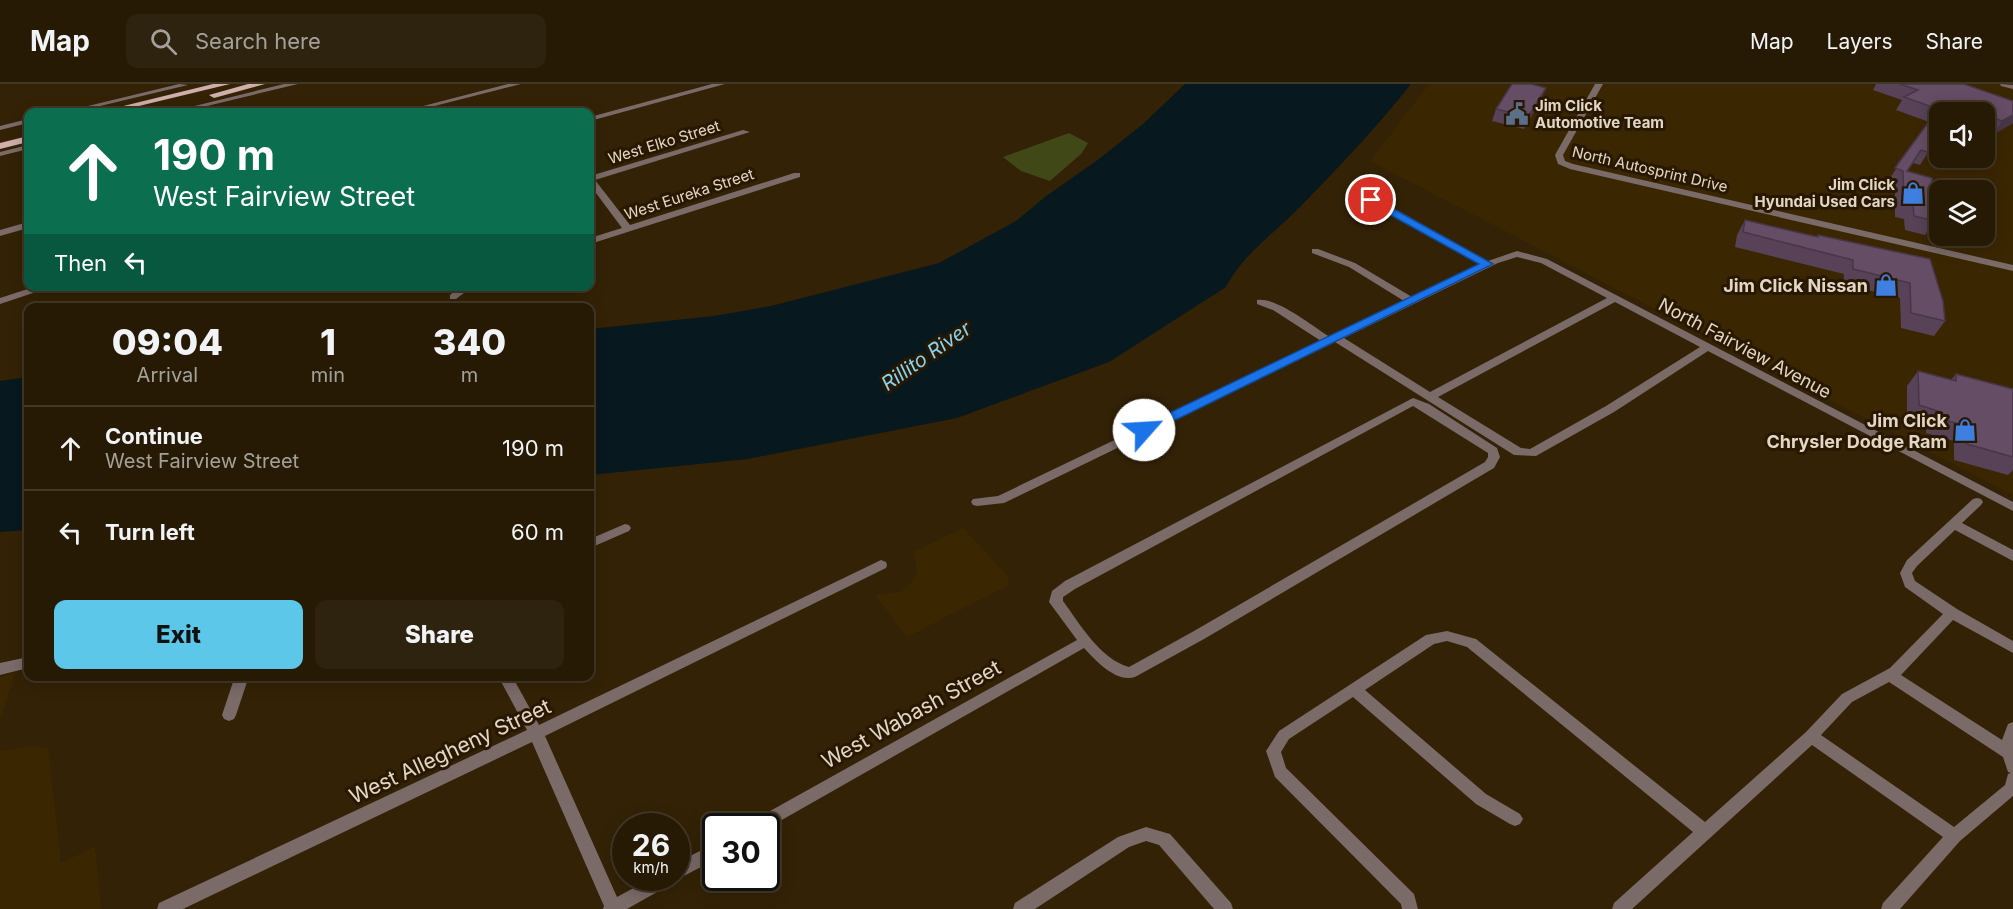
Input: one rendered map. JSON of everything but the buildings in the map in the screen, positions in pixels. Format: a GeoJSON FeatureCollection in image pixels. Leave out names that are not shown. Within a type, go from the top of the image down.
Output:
{"type":"FeatureCollection","features":[{"type":"Feature","properties":{"kind":"main road"},"geometry":{"type":"LineString","coordinates":[[117,108],[184,87],[225,84]]}},
{"type":"Feature","properties":{"kind":"main road"},"geometry":{"type":"LineString","coordinates":[[158,108],[260,84]]}},
{"type":"Feature","properties":{"kind":"main road"},"geometry":{"type":"LineString","coordinates":[[0,137],[24,131]]}},
{"type":"Feature","properties":{"kind":"main road"},"geometry":{"type":"LineString","coordinates":[[0,146],[24,140]]}},
{"type":"Feature","properties":{"kind":"street"},"geometry":{"type":"LineString","coordinates":[[191,108],[294,84]]}},
{"type":"Feature","properties":{"kind":"street"},"geometry":{"type":"LineString","coordinates":[[420,108],[517,84]]}},
{"type":"Feature","properties":{"kind":"street"},"geometry":{"type":"LineString","coordinates":[[594,118],[722,84]]}},
{"type":"Feature","properties":{"kind":"street","name":"North Autosprint Drive"},"geometry":{"type":"LineString","coordinates":[[1599,84],[1559,155],[1561,162],[1570,166],[2013,268]]}},
{"type":"Feature","properties":{"kind":"street"},"geometry":{"type":"LineString","coordinates":[[2004,84],[2013,87]]}},
{"type":"Feature","properties":{"kind":"street"},"geometry":{"type":"LineString","coordinates":[[86,108],[184,87]]}},
{"type":"Feature","properties":{"kind":"street"},"geometry":{"type":"LineString","coordinates":[[0,128],[24,123]]}},
{"type":"Feature","properties":{"kind":"street","name":"West Elko Street"},"geometry":{"type":"LineString","coordinates":[[594,178],[746,132]]}},
{"type":"Feature","properties":{"kind":"street"},"geometry":{"type":"LineString","coordinates":[[0,154],[24,148]]}},
{"type":"Feature","properties":{"kind":"street","name":"West Eureka Street"},"geometry":{"type":"LineString","coordinates":[[594,240],[797,175]]}},
{"type":"Feature","properties":{"kind":"street"},"geometry":{"type":"LineString","coordinates":[[594,184],[628,229]]}},
{"type":"Feature","properties":{"kind":"street"},"geometry":{"type":"LineString","coordinates":[[1352,195],[1383,206],[1487,264]]}},
{"type":"Feature","properties":{"kind":"street"},"geometry":{"type":"LineString","coordinates":[[0,233],[24,226]]}},
{"type":"Feature","properties":{"kind":"street"},"geometry":{"type":"LineString","coordinates":[[1315,251],[1352,265],[1411,301]]}},
{"type":"Feature","properties":{"kind":"street","name":"North Fairview Avenue"},"geometry":{"type":"LineString","coordinates":[[977,502],[1000,500],[1487,264],[1517,254],[1526,254],[1544,261],[2013,507]]}},
{"type":"Feature","properties":{"kind":"street"},"geometry":{"type":"LineString","coordinates":[[0,301],[33,291]]}},
{"type":"Feature","properties":{"kind":"street"},"geometry":{"type":"LineString","coordinates":[[453,297],[461,291]]}},
{"type":"Feature","properties":{"kind":"street"},"geometry":{"type":"LineString","coordinates":[[1430,397],[1615,298]]}},
{"type":"Feature","properties":{"kind":"street"},"geometry":{"type":"LineString","coordinates":[[1260,302],[1277,308],[1332,339],[1518,452],[1532,453],[1610,409],[1708,347]]}},
{"type":"Feature","properties":{"kind":"street"},"geometry":{"type":"LineString","coordinates":[[1413,402],[1425,407],[1492,451],[1494,457],[1490,465],[1130,673],[1119,672],[1086,641],[1056,602],[1057,595],[1070,585],[1413,402]]}},
{"type":"Feature","properties":{"kind":"street"},"geometry":{"type":"LineString","coordinates":[[1977,502],[1912,563],[1906,573],[1910,584],[1952,613],[2013,648]]}},
{"type":"Feature","properties":{"kind":"street"},"geometry":{"type":"LineString","coordinates":[[1953,524],[2013,556]]}},
{"type":"Feature","properties":{"kind":"street"},"geometry":{"type":"LineString","coordinates":[[594,542],[625,528]]}},
{"type":"Feature","properties":{"kind":"street","name":"West Allegheny Street"},"geometry":{"type":"LineString","coordinates":[[165,909],[536,733],[881,565]]}},
{"type":"Feature","properties":{"kind":"street"},"geometry":{"type":"LineString","coordinates":[[1620,909],[1811,736],[1847,698],[1889,675],[1952,613]]}},
{"type":"Feature","properties":{"kind":"street"},"geometry":{"type":"LineString","coordinates":[[1410,909],[1408,900],[1280,772],[1273,751],[1284,735],[1431,639],[1448,636],[1472,643],[1706,833]]}},
{"type":"Feature","properties":{"kind":"street","name":"West Wabash Street"},"geometry":{"type":"LineString","coordinates":[[780,814],[1086,641]]}},
{"type":"Feature","properties":{"kind":"street"},"geometry":{"type":"LineString","coordinates":[[0,669],[24,664]]}},
{"type":"Feature","properties":{"kind":"street"},"geometry":{"type":"LineString","coordinates":[[1889,675],[2011,760]]}},
{"type":"Feature","properties":{"kind":"street"},"geometry":{"type":"LineString","coordinates":[[229,715],[240,681]]}},
{"type":"Feature","properties":{"kind":"street"},"geometry":{"type":"LineString","coordinates":[[508,681],[536,733],[612,909],[644,891]]}},
{"type":"Feature","properties":{"kind":"street"},"geometry":{"type":"LineString","coordinates":[[1354,689],[1481,799],[1515,819]]}},
{"type":"Feature","properties":{"kind":"street"},"geometry":{"type":"LineString","coordinates":[[2011,760],[2007,746],[2013,728]]}},
{"type":"Feature","properties":{"kind":"street"},"geometry":{"type":"LineString","coordinates":[[1811,736],[1954,836]]}},
{"type":"Feature","properties":{"kind":"street"},"geometry":{"type":"LineString","coordinates":[[1889,909],[1954,836],[2012,788],[2013,779]]}},
{"type":"Feature","properties":{"kind":"street"},"geometry":{"type":"LineString","coordinates":[[1021,909],[1124,842],[1146,834],[1164,839],[1225,909]]}},
{"type":"Feature","properties":{"kind":"shaded area"},"geometry":{"type":"Polygon","coordinates":[[[1429,84],[2013,84],[2013,495],[1370,161],[1429,84]]]}},
{"type":"Feature","properties":{"kind":"shaded area"},"geometry":{"type":"Polygon","coordinates":[[[963,528],[1009,577],[1007,586],[907,637],[875,595],[900,592],[912,583],[917,571],[913,552],[963,528]]]}},
{"type":"Feature","properties":{"kind":"shaded area"},"geometry":{"type":"Polygon","coordinates":[[[15,673],[0,721],[0,677],[15,673]]]}},
{"type":"Feature","properties":{"kind":"shaded area"},"geometry":{"type":"Polygon","coordinates":[[[31,746],[48,749],[61,863],[95,847],[101,909],[0,909],[0,751],[31,746]]]}},
{"type":"Feature","properties":{"kind":"green space"},"geometry":{"type":"Polygon","coordinates":[[[1069,133],[1088,143],[1081,154],[1050,181],[1021,171],[1003,157],[1069,133]]]}},
{"type":"Feature","properties":{"kind":"water","name":"Rillito River"},"geometry":{"type":"Polygon","coordinates":[[[1185,84],[1411,84],[1329,177],[1250,254],[1226,287],[1109,362],[957,418],[748,459],[594,475],[594,329],[714,316],[771,306],[939,263],[1016,221],[1143,124],[1185,84]]]}},
{"type":"Feature","properties":{"kind":"water"},"geometry":{"type":"Polygon","coordinates":[[[24,378],[24,530],[0,532],[0,381],[24,378]]]}},
{"type":"Feature","properties":{"kind":"place","name":"Jim Click Automotive Team"},"geometry":{"type":"Point","coordinates":[1517,114]}},
{"type":"Feature","properties":{"kind":"place","name":"Jim Click Hyundai Used Cars"},"geometry":{"type":"Point","coordinates":[1913,193]}},
{"type":"Feature","properties":{"kind":"place","name":"Jim Click Nissan"},"geometry":{"type":"Point","coordinates":[1886,285]}},
{"type":"Feature","properties":{"kind":"place","name":"Jim Click Chrysler Dodge Ram"},"geometry":{"type":"Point","coordinates":[1965,430]}},
{"type":"Feature","properties":{"kind":"route"},"geometry":{"type":"LineString","coordinates":[[1144,430],[1487,264],[1371,200]]}}]}
